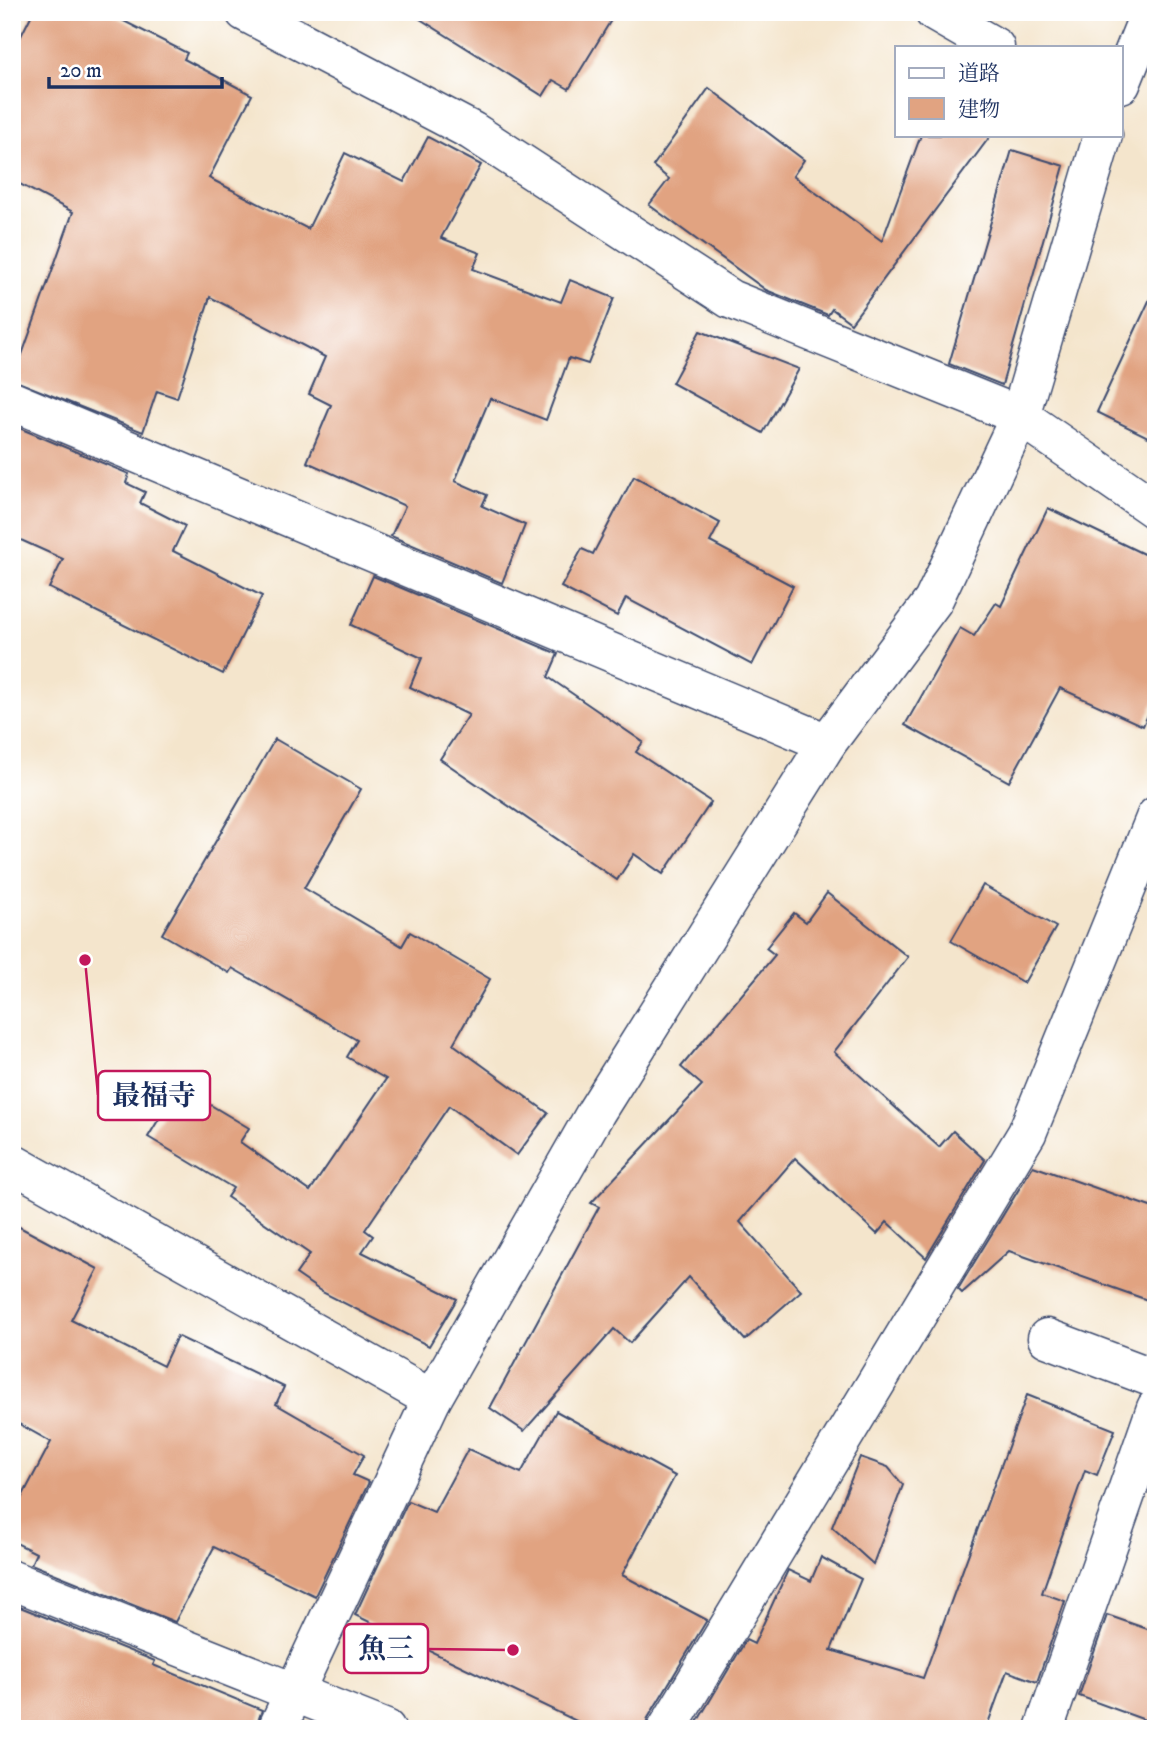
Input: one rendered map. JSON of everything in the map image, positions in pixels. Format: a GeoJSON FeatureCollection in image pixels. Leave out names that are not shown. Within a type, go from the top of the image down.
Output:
{"type":"FeatureCollection","features":[{"type":"Feature","properties":{"kind":"street"},"geometry":{"type":"LineString","coordinates":[[245,12],[472,131],[730,299],[1020,416],[1156,510]]}},
{"type":"Feature","properties":{"kind":"street"},"geometry":{"type":"LineString","coordinates":[[934,12],[993,46]]}},
{"type":"Feature","properties":{"kind":"street"},"geometry":{"type":"LineString","coordinates":[[1122,82],[1150,12]]}},
{"type":"Feature","properties":{"kind":"street"},"geometry":{"type":"LineString","coordinates":[[277,1729],[432,1399],[596,1112],[827,743],[933,601],[1020,416],[1103,136]]}},
{"type":"Feature","properties":{"kind":"street"},"geometry":{"type":"LineString","coordinates":[[12,401],[827,743]]}},
{"type":"Feature","properties":{"kind":"street"},"geometry":{"type":"LineString","coordinates":[[667,1729],[1027,1133],[1156,816]]}},
{"type":"Feature","properties":{"kind":"street"},"geometry":{"type":"LineString","coordinates":[[12,1163],[432,1399]]}},
{"type":"Feature","properties":{"kind":"street"},"geometry":{"type":"LineString","coordinates":[[1046,1338],[1156,1379]]}},
{"type":"Feature","properties":{"kind":"street"},"geometry":{"type":"LineString","coordinates":[[1044,1729],[1156,1408]]}},
{"type":"Feature","properties":{"kind":"street"},"geometry":{"type":"LineString","coordinates":[[12,1580],[386,1729]]}},
{"type":"Feature","properties":{"kind":"building"},"geometry":{"type":"Polygon","coordinates":[[[33,12],[106,12],[187,53],[184,59],[252,95],[209,178],[308,229],[345,153],[404,182],[428,137],[481,165],[441,238],[480,253],[473,269],[561,302],[570,280],[614,298],[588,364],[569,358],[546,420],[490,398],[455,481],[487,495],[482,506],[525,525],[502,583],[391,536],[405,506],[307,462],[331,405],[309,394],[325,357],[210,297],[177,398],[157,391],[143,432],[13,380],[73,212],[12,180],[12,54],[33,12]]]}},
{"type":"Feature","properties":{"kind":"building"},"geometry":{"type":"Polygon","coordinates":[[[409,12],[616,12],[569,89],[553,80],[543,96],[409,12]]]}},
{"type":"Feature","properties":{"kind":"building"},"geometry":{"type":"Polygon","coordinates":[[[709,88],[804,160],[793,176],[882,241],[921,136],[990,136],[851,323],[832,309],[828,315],[766,290],[649,205],[669,179],[653,166],[709,88]]]}},
{"type":"Feature","properties":{"kind":"building"},"geometry":{"type":"Polygon","coordinates":[[[1012,150],[1064,166],[1002,385],[949,364],[1012,150]]]}},
{"type":"Feature","properties":{"kind":"building"},"geometry":{"type":"Polygon","coordinates":[[[1156,286],[1156,441],[1097,412],[1156,286]]]}},
{"type":"Feature","properties":{"kind":"building"},"geometry":{"type":"Polygon","coordinates":[[[700,331],[799,369],[763,433],[672,383],[700,331]]]}},
{"type":"Feature","properties":{"kind":"building"},"geometry":{"type":"Polygon","coordinates":[[[12,425],[129,474],[126,483],[145,492],[140,503],[185,526],[173,551],[262,596],[223,674],[49,588],[63,559],[12,536],[12,425]]]}},
{"type":"Feature","properties":{"kind":"building"},"geometry":{"type":"Polygon","coordinates":[[[634,476],[720,523],[710,542],[793,586],[752,665],[626,598],[617,616],[561,587],[582,549],[593,554],[634,476]]]}},
{"type":"Feature","properties":{"kind":"building"},"geometry":{"type":"Polygon","coordinates":[[[1048,508],[1156,560],[1156,697],[1143,726],[1060,688],[1009,782],[905,725],[960,628],[974,636],[996,603],[1001,606],[1048,508]]]}},
{"type":"Feature","properties":{"kind":"building"},"geometry":{"type":"Polygon","coordinates":[[[373,576],[558,654],[548,677],[643,742],[636,752],[711,802],[663,874],[634,854],[617,880],[440,759],[469,715],[410,687],[422,658],[351,625],[373,576]]]}},
{"type":"Feature","properties":{"kind":"building"},"geometry":{"type":"Polygon","coordinates":[[[275,739],[361,789],[304,888],[402,946],[410,932],[490,979],[453,1044],[548,1113],[517,1155],[449,1106],[365,1230],[373,1236],[362,1252],[457,1299],[429,1346],[322,1292],[296,1274],[310,1254],[227,1197],[233,1188],[148,1137],[179,1086],[249,1128],[240,1142],[310,1191],[386,1079],[347,1057],[357,1040],[232,968],[229,973],[162,934],[275,739]]]}},
{"type":"Feature","properties":{"kind":"building"},"geometry":{"type":"Polygon","coordinates":[[[983,885],[1056,927],[1024,983],[951,941],[983,885]]]}},
{"type":"Feature","properties":{"kind":"building"},"geometry":{"type":"Polygon","coordinates":[[[827,893],[908,957],[834,1052],[939,1147],[953,1131],[985,1160],[926,1258],[887,1222],[877,1234],[795,1158],[740,1222],[801,1291],[745,1340],[689,1277],[630,1343],[614,1329],[524,1431],[490,1408],[599,1207],[591,1203],[702,1085],[681,1067],[775,955],[766,948],[794,913],[806,922],[827,893]]]}},
{"type":"Feature","properties":{"kind":"building"},"geometry":{"type":"Polygon","coordinates":[[[1033,1166],[1156,1209],[1156,1303],[1009,1251],[962,1293],[958,1289],[1033,1166]]]}},
{"type":"Feature","properties":{"kind":"building"},"geometry":{"type":"Polygon","coordinates":[[[12,1223],[98,1269],[71,1320],[163,1366],[177,1336],[284,1387],[276,1404],[364,1455],[353,1475],[369,1482],[315,1596],[214,1547],[175,1622],[31,1564],[36,1553],[12,1541],[12,1516],[51,1442],[12,1420],[12,1223]]]}},
{"type":"Feature","properties":{"kind":"building"},"geometry":{"type":"Polygon","coordinates":[[[1027,1395],[1115,1430],[1097,1475],[1085,1470],[1042,1593],[1065,1601],[1037,1682],[1007,1671],[986,1729],[693,1729],[746,1640],[754,1644],[788,1570],[811,1581],[821,1557],[861,1579],[831,1650],[923,1678],[1027,1395]]]}},
{"type":"Feature","properties":{"kind":"building"},"geometry":{"type":"Polygon","coordinates":[[[556,1411],[675,1476],[622,1575],[707,1620],[648,1718],[645,1729],[593,1729],[355,1615],[408,1501],[434,1512],[468,1449],[521,1473],[556,1411]]]}},
{"type":"Feature","properties":{"kind":"building"},"geometry":{"type":"Polygon","coordinates":[[[860,1457],[888,1467],[903,1485],[873,1564],[832,1527],[860,1457]]]}},
{"type":"Feature","properties":{"kind":"building"},"geometry":{"type":"Polygon","coordinates":[[[15,1605],[155,1661],[153,1665],[262,1710],[255,1729],[12,1729],[12,1612],[15,1605]]]}},
{"type":"Feature","properties":{"kind":"building"},"geometry":{"type":"Polygon","coordinates":[[[1107,1615],[1156,1632],[1156,1724],[1079,1696],[1107,1615]]]}},
{"type":"Feature","properties":{"kind":"place","name":"最福寺"},"geometry":{"type":"Point","coordinates":[85,960]}},
{"type":"Feature","properties":{"kind":"place","name":"魚三"},"geometry":{"type":"Point","coordinates":[513,1650]}}]}
